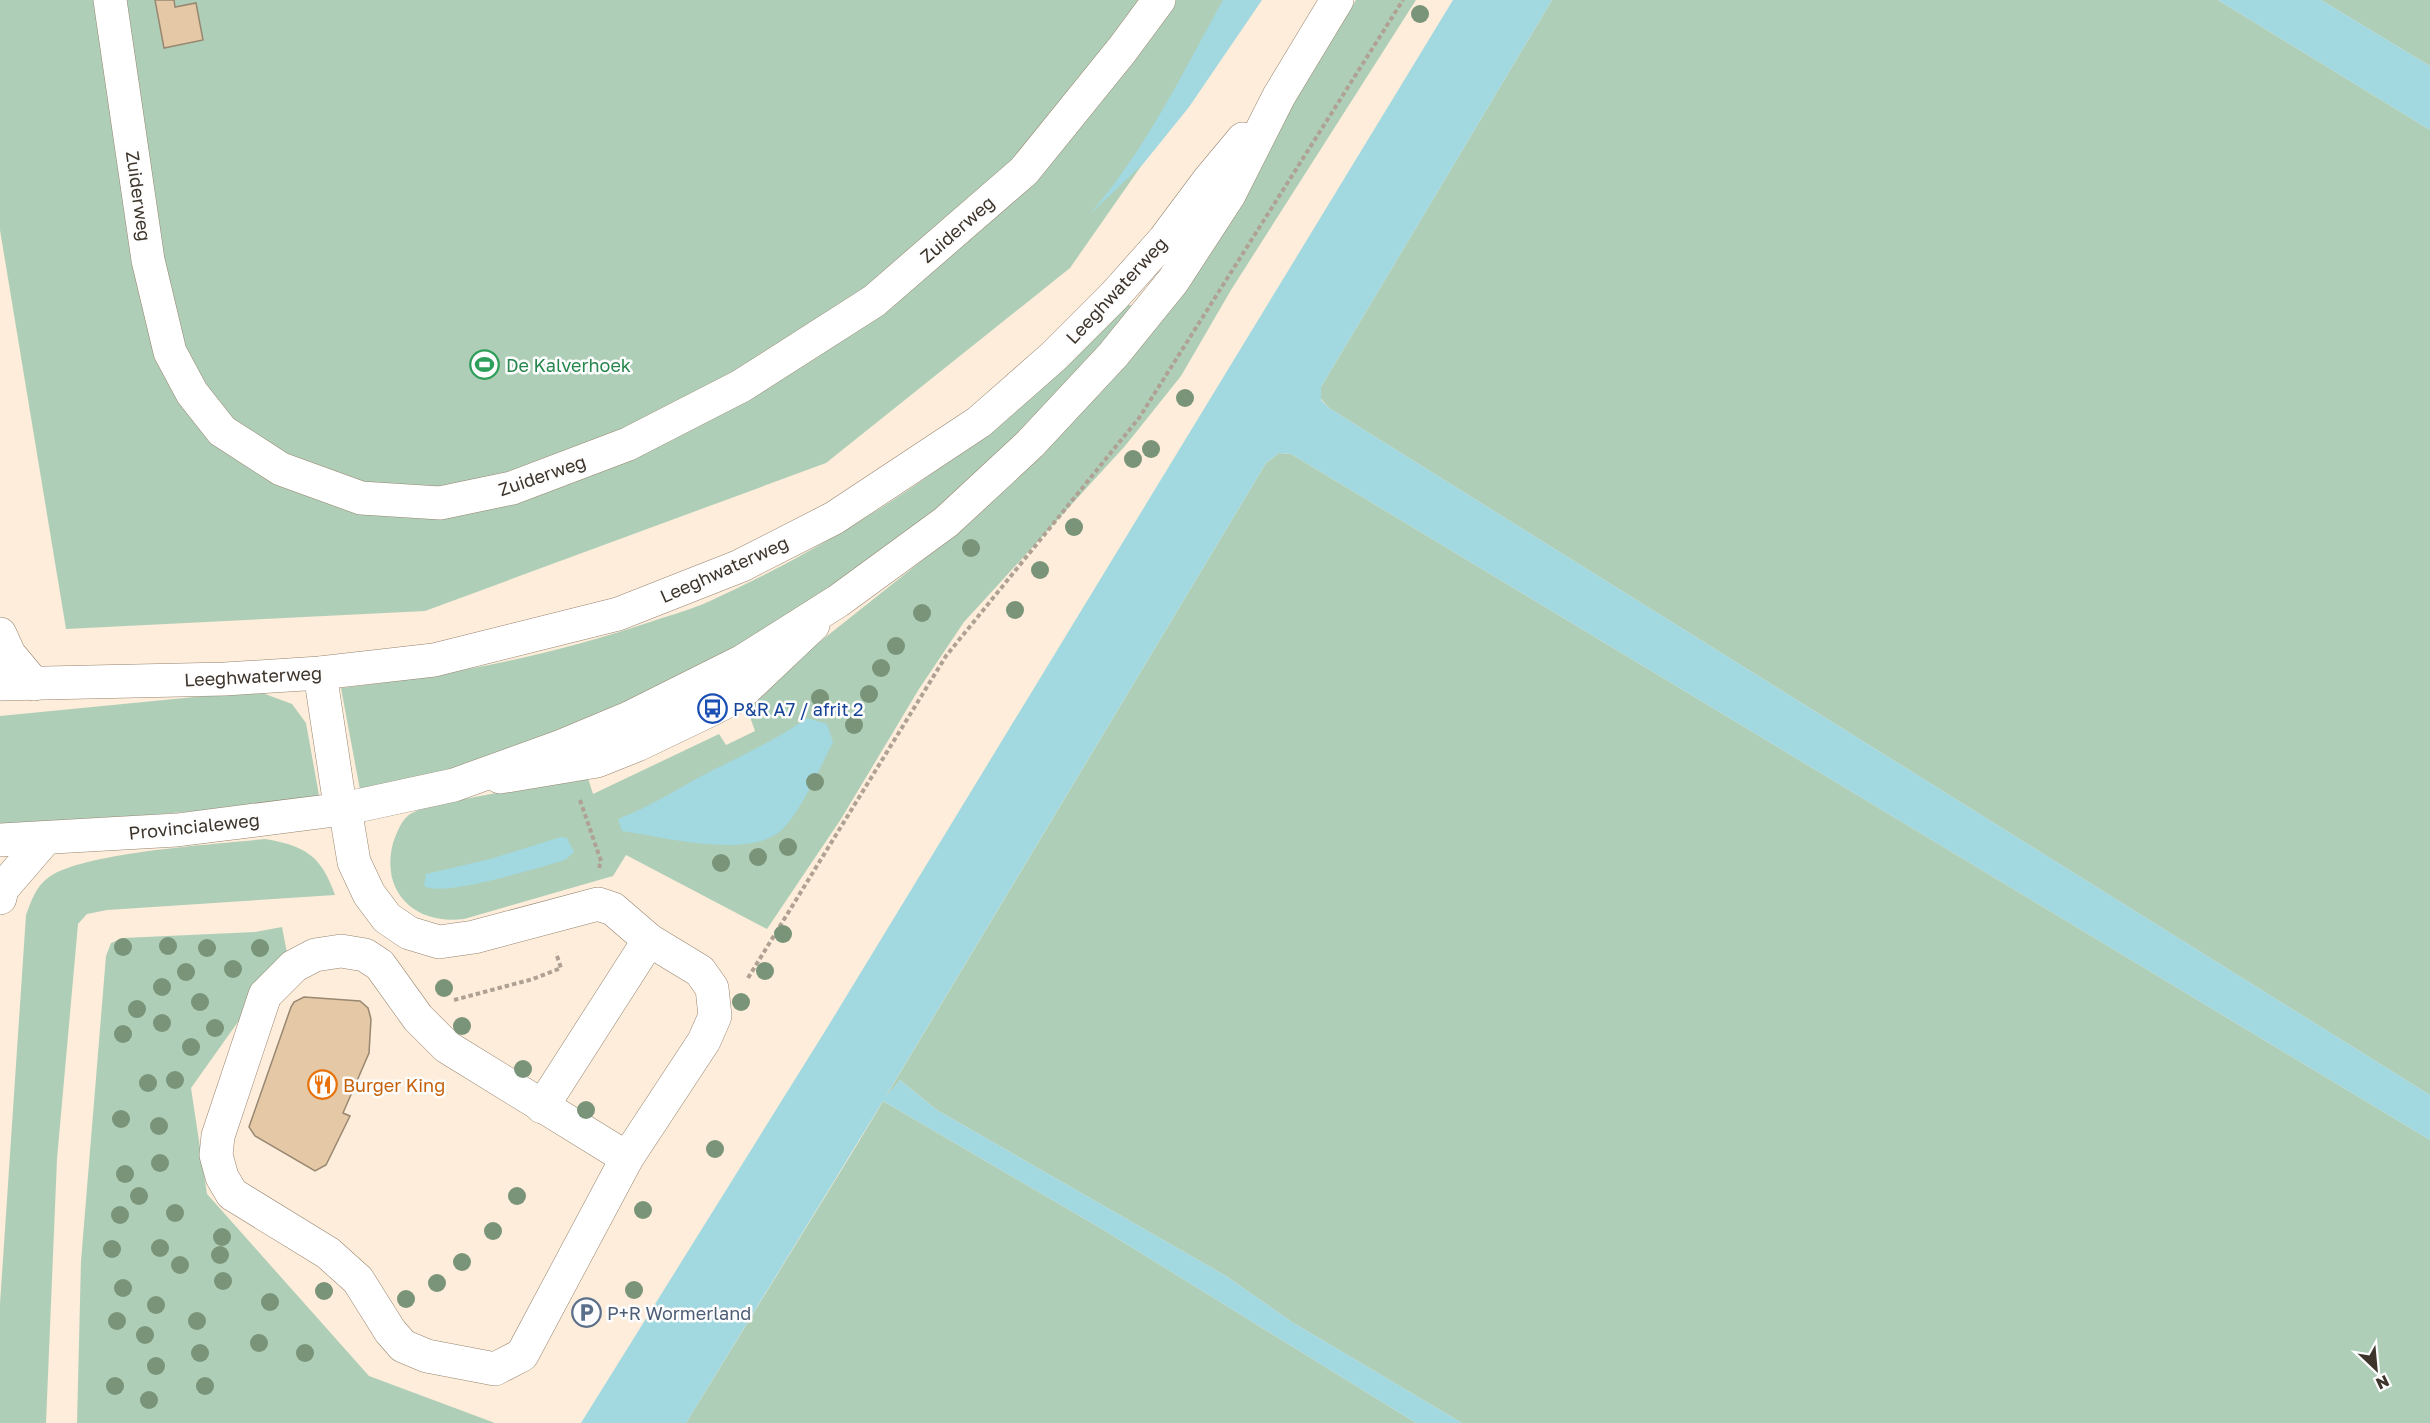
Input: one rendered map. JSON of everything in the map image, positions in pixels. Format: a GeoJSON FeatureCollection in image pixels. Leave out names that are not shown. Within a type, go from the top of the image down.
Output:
{"type":"FeatureCollection","features":[{"type":"Feature","properties":{"kind":"main road","name":"Zuiderweg"},"geometry":{"type":"LineString","coordinates":[[110,0],[148,260],[170,352],[192,393],[222,431],[281,470],[361,498],[440,503],[512,488],[628,444],[741,386],[874,301],[1024,171],[1122,50],[1159,0]]}},
{"type":"Feature","properties":{"kind":"main road","name":"Leeghwaterweg"},"geometry":{"type":"LineString","coordinates":[[343,809],[454,785],[562,746],[629,718],[743,661],[838,601],[946,522],[1030,444],[1113,355],[1173,281],[1229,195],[1279,96],[1337,0]]}},
{"type":"Feature","properties":{"kind":"main road","name":"Leeghwaterweg"},"geometry":{"type":"LineString","coordinates":[[0,684],[225,679],[320,673],[434,660],[618,614],[740,566],[834,519],[979,422],[1054,356],[1164,240],[1208,181],[1279,96]]}},
{"type":"Feature","properties":{"kind":"main road"},"geometry":{"type":"LineString","coordinates":[[0,634],[9,654],[34,684]]}},
{"type":"Feature","properties":{"kind":"main road"},"geometry":{"type":"LineString","coordinates":[[320,673],[339,799],[354,862],[369,894],[387,918],[409,933],[439,942],[474,937],[598,904],[613,909],[649,940],[700,971],[712,988],[715,1016],[704,1041],[627,1158],[522,1355],[495,1369],[427,1356],[403,1346],[390,1331],[358,1280],[328,1252],[232,1194],[222,1177],[216,1155],[218,1136],[259,1006],[276,982],[294,966],[315,955],[341,951],[365,955],[380,965],[418,1018],[447,1047],[627,1158]]}},
{"type":"Feature","properties":{"kind":"main road","name":"Provincialeweg"},"geometry":{"type":"LineString","coordinates":[[45,839],[177,830],[343,809]]}},
{"type":"Feature","properties":{"kind":"main road"},"geometry":{"type":"LineString","coordinates":[[0,840],[45,839]]}},
{"type":"Feature","properties":{"kind":"main road"},"geometry":{"type":"LineString","coordinates":[[0,898],[2,889],[45,839]]}},
{"type":"Feature","properties":{"kind":"main road"},"geometry":{"type":"LineString","coordinates":[[542,1107],[649,940]]}},
{"type":"Feature","properties":{"kind":"path"},"geometry":{"type":"LineString","coordinates":[[715,1016],[742,988],[946,656],[1138,418],[1403,0]]}},
{"type":"Feature","properties":{"kind":"green space","name":"De Kalverhoek"},"geometry":{"type":"Polygon","coordinates":[[[0,0],[1257,0],[1070,268],[826,463],[425,611],[66,629],[0,230],[0,0]]]}},
{"type":"Feature","properties":{"kind":"green space"},"geometry":{"type":"Polygon","coordinates":[[[1356,0],[1416,0],[1231,290],[1181,376],[1125,446],[964,622],[919,689],[841,819],[767,929],[626,855],[613,876],[464,919],[447,920],[431,917],[417,911],[406,902],[397,891],[390,861],[398,830],[405,818],[412,813],[443,803],[587,775],[593,794],[719,734],[726,745],[755,731],[746,706],[793,663],[973,520],[1024,471],[1266,147],[1356,0]]]}},
{"type":"Feature","properties":{"kind":"green space"},"geometry":{"type":"Polygon","coordinates":[[[1552,0],[2218,0],[2430,130],[2430,1095],[1329,408],[1321,399],[1321,387],[1552,0]]]}},
{"type":"Feature","properties":{"kind":"green space"},"geometry":{"type":"Polygon","coordinates":[[[2321,0],[2430,0],[2430,66],[2321,0]]]}},
{"type":"Feature","properties":{"kind":"green space"},"geometry":{"type":"Polygon","coordinates":[[[1128,304],[1133,307],[1104,350],[946,503],[778,626],[662,688],[538,740],[428,776],[360,790],[341,688],[458,671],[536,655],[612,634],[710,601],[796,558],[919,483],[996,426],[1046,384],[1128,304]]]}},
{"type":"Feature","properties":{"kind":"green space"},"geometry":{"type":"Polygon","coordinates":[[[1279,453],[1291,454],[2430,1140],[2430,1423],[1462,1423],[1292,1322],[1226,1276],[937,1110],[900,1080],[884,1100],[1266,463],[1279,453]]]}},
{"type":"Feature","properties":{"kind":"green space"},"geometry":{"type":"Polygon","coordinates":[[[257,691],[292,704],[306,723],[320,801],[0,827],[0,716],[257,691]]]}},
{"type":"Feature","properties":{"kind":"green space"},"geometry":{"type":"Polygon","coordinates":[[[265,839],[291,845],[310,855],[324,870],[335,895],[107,910],[87,914],[78,924],[57,1159],[46,1423],[0,1423],[0,1304],[26,915],[32,899],[37,889],[49,877],[66,868],[91,861],[152,850],[265,839]]]}},
{"type":"Feature","properties":{"kind":"green space"},"geometry":{"type":"Polygon","coordinates":[[[282,927],[287,953],[191,1088],[207,1194],[369,1376],[495,1423],[77,1423],[81,1261],[106,956],[111,943],[123,938],[255,932],[282,927]]]}},
{"type":"Feature","properties":{"kind":"green space"},"geometry":{"type":"Polygon","coordinates":[[[883,1101],[1102,1229],[1416,1423],[686,1423],[883,1101]]]}},
{"type":"Feature","properties":{"kind":"water"},"geometry":{"type":"Polygon","coordinates":[[[1223,0],[1262,0],[1189,107],[1143,164],[1089,215],[1128,165],[1145,138],[1223,0]]]}},
{"type":"Feature","properties":{"kind":"water"},"geometry":{"type":"Polygon","coordinates":[[[1453,0],[1552,0],[1321,387],[1321,400],[1329,408],[2430,1095],[2430,1140],[1291,454],[1279,453],[1266,463],[886,1096],[900,1080],[937,1110],[1226,1276],[1292,1322],[1462,1423],[1416,1423],[1102,1229],[883,1101],[686,1423],[581,1423],[827,1028],[1453,0]]]}},
{"type":"Feature","properties":{"kind":"water"},"geometry":{"type":"Polygon","coordinates":[[[2218,0],[2321,0],[2430,66],[2430,130],[2218,0]]]}},
{"type":"Feature","properties":{"kind":"water"},"geometry":{"type":"Polygon","coordinates":[[[807,718],[827,724],[833,742],[801,804],[778,833],[763,840],[745,844],[724,845],[680,841],[622,831],[618,819],[759,747],[807,718]]]}},
{"type":"Feature","properties":{"kind":"water"},"geometry":{"type":"Polygon","coordinates":[[[561,837],[567,838],[574,852],[565,860],[470,885],[434,889],[424,886],[426,874],[490,859],[561,837]]]}},
{"type":"Feature","properties":{"kind":"building"},"geometry":{"type":"Polygon","coordinates":[[[155,0],[174,0],[175,7],[196,3],[203,40],[164,48],[155,0]]]}},
{"type":"Feature","properties":{"kind":"building"},"geometry":{"type":"Polygon","coordinates":[[[304,997],[360,1001],[368,1008],[371,1019],[369,1053],[343,1113],[350,1116],[326,1165],[315,1171],[255,1136],[249,1127],[291,1007],[294,1002],[304,997]]]}},
{"type":"Feature","properties":{"kind":"place","name":"De Kalverhoek"},"geometry":{"type":"Point","coordinates":[485,365]}},
{"type":"Feature","properties":{"kind":"place","name":"P&R A7 / afrit 2"},"geometry":{"type":"Point","coordinates":[712,709]}},
{"type":"Feature","properties":{"kind":"place","name":"Burger King"},"geometry":{"type":"Point","coordinates":[322,1085]}},
{"type":"Feature","properties":{"kind":"place","name":"P+R Wormerland"},"geometry":{"type":"Point","coordinates":[586,1313]}}]}
